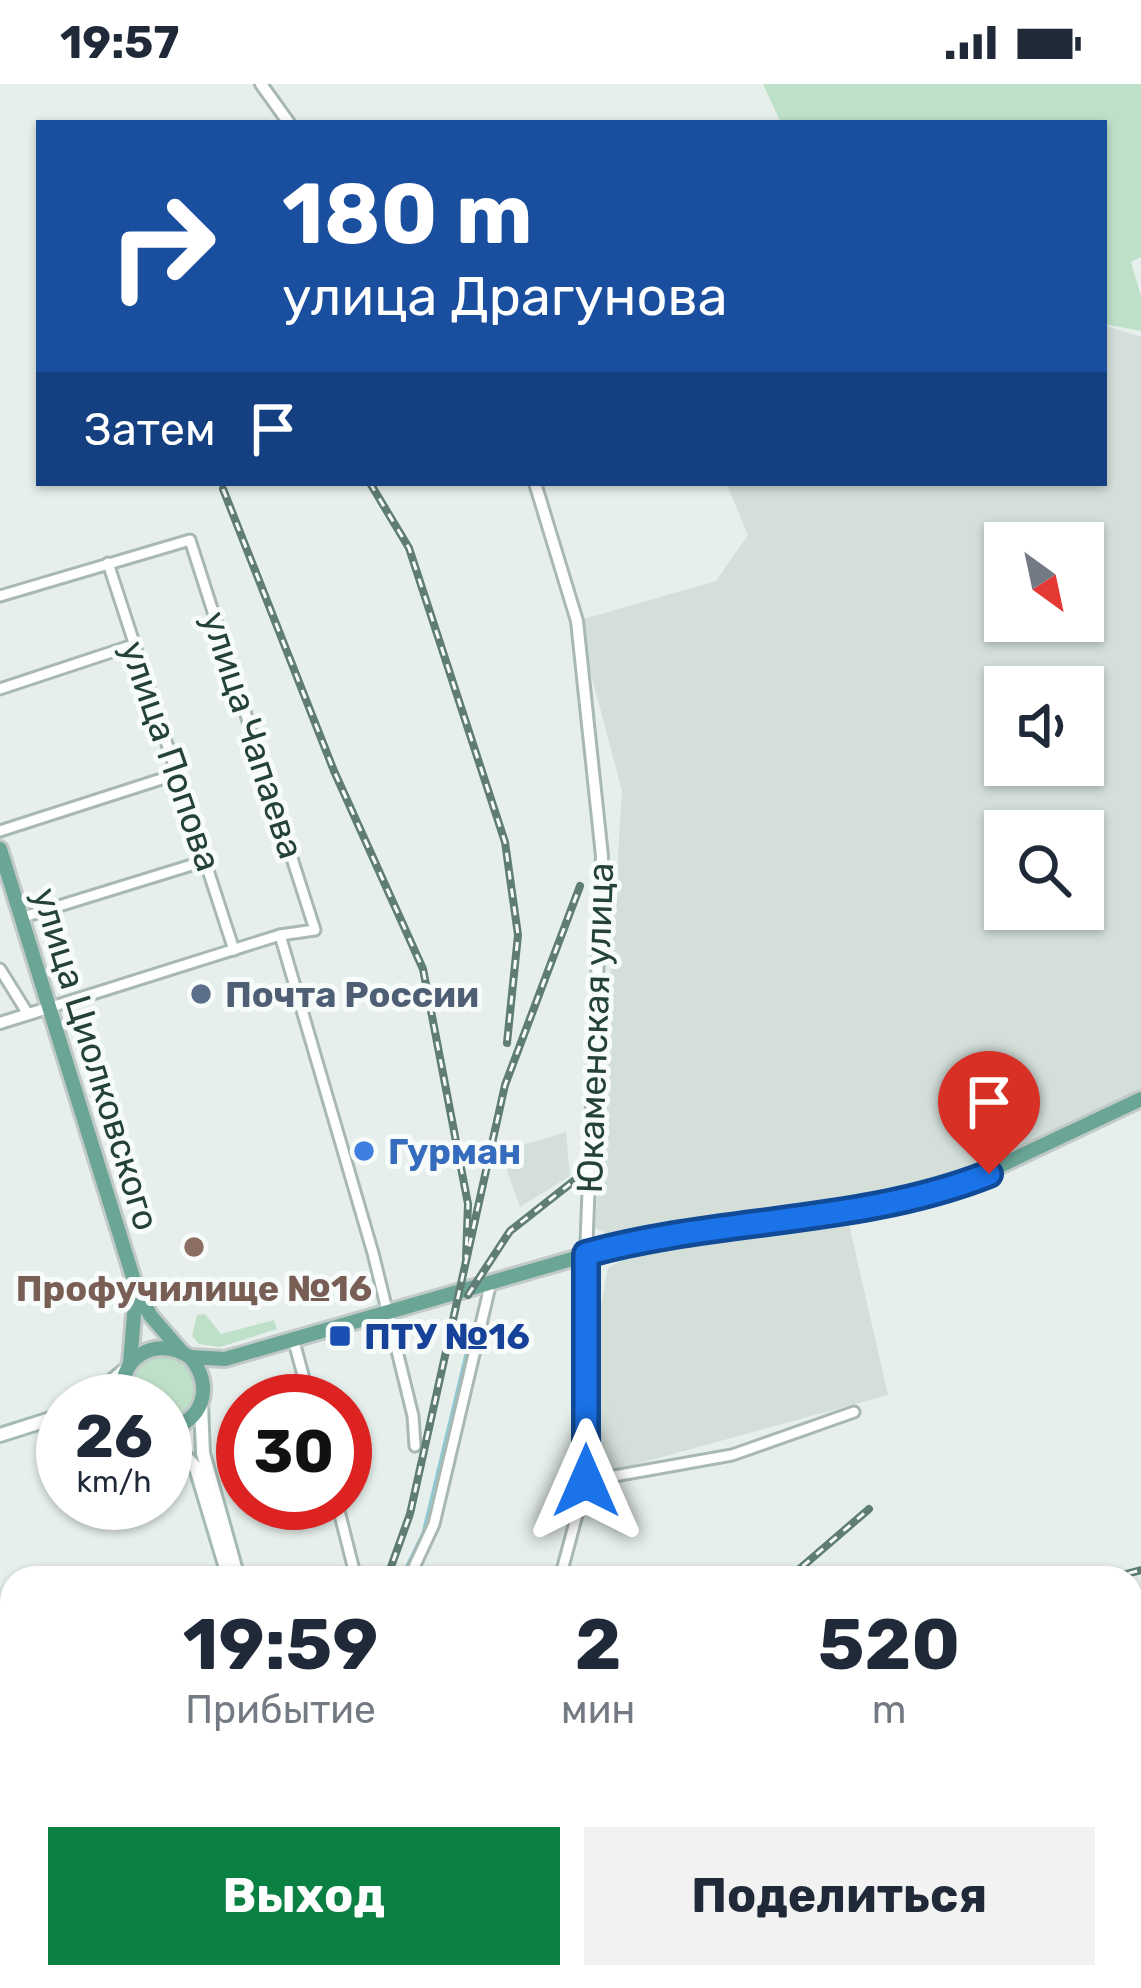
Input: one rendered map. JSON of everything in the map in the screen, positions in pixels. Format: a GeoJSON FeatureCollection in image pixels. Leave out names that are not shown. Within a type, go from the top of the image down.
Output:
{"type":"FeatureCollection","features":[{"type":"Feature","properties":{"kind":"main road","name":"улица Циолковского"},"geometry":{"type":"LineString","coordinates":[[0,849],[136,1287],[150,1315],[186,1354],[203,1398]]}},
{"type":"Feature","properties":{"kind":"main road"},"geometry":{"type":"LineString","coordinates":[[119,1374],[155,1348],[215,1360],[638,1240],[880,1209],[940,1194],[1141,1100]]}},
{"type":"Feature","properties":{"kind":"main road","name":"улица Циолковского"},"geometry":{"type":"LineString","coordinates":[[126,1374],[137,1326],[136,1287]]}},
{"type":"Feature","properties":{"kind":"main road"},"geometry":{"type":"LineString","coordinates":[[192,1415],[220,1370],[249,1352]]}},
{"type":"Feature","properties":{"kind":"main road"},"geometry":{"type":"LineString","coordinates":[[203,1398],[203,1453],[235,1566]]}},
{"type":"Feature","properties":{"kind":"main road"},"geometry":{"type":"LineString","coordinates":[[0,1435],[36,1423]]}},
{"type":"Feature","properties":{"kind":"main road"},"geometry":{"type":"LineString","coordinates":[[192,1463],[225,1566]]}},
{"type":"Feature","properties":{"kind":"street"},"geometry":{"type":"LineString","coordinates":[[261,84],[287,120]]}},
{"type":"Feature","properties":{"kind":"street","name":"Юкаменская улица"},"geometry":{"type":"LineString","coordinates":[[536,486],[577,621],[602,856],[586,1254],[586,1481],[563,1566]]}},
{"type":"Feature","properties":{"kind":"street","name":"улица Чапаева"},"geometry":{"type":"LineString","coordinates":[[108,563],[190,540],[315,930],[280,935]]}},
{"type":"Feature","properties":{"kind":"street"},"geometry":{"type":"LineString","coordinates":[[0,596],[108,563]]}},
{"type":"Feature","properties":{"kind":"street","name":"улица Попова"},"geometry":{"type":"LineString","coordinates":[[108,563],[234,950]]}},
{"type":"Feature","properties":{"kind":"street"},"geometry":{"type":"LineString","coordinates":[[0,688],[133,645]]}},
{"type":"Feature","properties":{"kind":"street"},"geometry":{"type":"LineString","coordinates":[[0,831],[177,774]]}},
{"type":"Feature","properties":{"kind":"street"},"geometry":{"type":"LineString","coordinates":[[20,918],[208,860]]}},
{"type":"Feature","properties":{"kind":"street"},"geometry":{"type":"LineString","coordinates":[[0,1023],[280,935],[352,1175],[413,1416],[415,1446]]}},
{"type":"Feature","properties":{"kind":"street"},"geometry":{"type":"LineString","coordinates":[[0,969],[28,1014]]}},
{"type":"Feature","properties":{"kind":"street"},"geometry":{"type":"LineString","coordinates":[[414,1566],[434,1523],[491,1282]]}},
{"type":"Feature","properties":{"kind":"street"},"geometry":{"type":"LineString","coordinates":[[293,1338],[303,1374]]}},
{"type":"Feature","properties":{"kind":"street"},"geometry":{"type":"LineString","coordinates":[[586,1481],[732,1455],[854,1412]]}},
{"type":"Feature","properties":{"kind":"street"},"geometry":{"type":"LineString","coordinates":[[344,1530],[353,1566]]}},
{"type":"Feature","properties":{"kind":"shaded area"},"geometry":{"type":"Polygon","coordinates":[[[1107,326],[1141,337],[1141,1094],[976,1170],[877,1200],[728,1217],[614,1237],[595,1228],[622,791],[577,621],[716,581],[748,535],[727,486],[1107,486],[1107,326]]]}},
{"type":"Feature","properties":{"kind":"shaded area"},"geometry":{"type":"Polygon","coordinates":[[[566,1132],[570,1176],[520,1207],[500,1152],[566,1132]]]}},
{"type":"Feature","properties":{"kind":"shaded area"},"geometry":{"type":"Polygon","coordinates":[[[849,1224],[888,1395],[589,1477],[591,1361],[608,1268],[635,1253],[686,1243],[849,1224]]]}},
{"type":"Feature","properties":{"kind":"green space"},"geometry":{"type":"Polygon","coordinates":[[[763,84],[1141,84],[1141,257],[1131,262],[1141,296],[1141,331],[1107,325],[1107,120],[780,120],[763,84]]]}},
{"type":"Feature","properties":{"kind":"green space"},"geometry":{"type":"Polygon","coordinates":[[[205,1314],[221,1334],[274,1320],[277,1329],[220,1347],[199,1344],[192,1336],[197,1315],[205,1314]]]}},
{"type":"Feature","properties":{"kind":"green space"},"geometry":{"type":"Polygon","coordinates":[[[156,1354],[189,1364],[198,1383],[193,1410],[192,1374],[132,1374],[156,1354]]]}},
{"type":"Feature","properties":{"kind":"waterway"},"geometry":{"type":"LineString","coordinates":[[407,1566],[423,1533],[472,1329]]}},
{"type":"Feature","properties":{"kind":"railway"},"geometry":{"type":"LineString","coordinates":[[372,486],[409,548],[505,842],[518,935],[507,1043]]}},
{"type":"Feature","properties":{"kind":"railway"},"geometry":{"type":"LineString","coordinates":[[223,489],[334,771],[423,969],[468,1204],[466,1258]]}},
{"type":"Feature","properties":{"kind":"railway"},"geometry":{"type":"LineString","coordinates":[[391,1566],[410,1514],[505,1085],[580,886]]}},
{"type":"Feature","properties":{"kind":"railway"},"geometry":{"type":"LineString","coordinates":[[468,1295],[510,1231],[580,1176]]}},
{"type":"Feature","properties":{"kind":"railway"},"geometry":{"type":"LineString","coordinates":[[803,1566],[869,1509]]}},
{"type":"Feature","properties":{"kind":"place","name":"Почта России"},"geometry":{"type":"Point","coordinates":[201,994]}},
{"type":"Feature","properties":{"kind":"place","name":"Гурман"},"geometry":{"type":"Point","coordinates":[364,1151]}},
{"type":"Feature","properties":{"kind":"place","name":"Профучилище №16"},"geometry":{"type":"Point","coordinates":[194,1247]}},
{"type":"Feature","properties":{"kind":"place","name":"ПТУ №16"},"geometry":{"type":"Point","coordinates":[340,1336]}},
{"type":"Feature","properties":{"kind":"route"},"geometry":{"type":"LineString","coordinates":[[586,1481],[586,1254],[638,1240],[880,1209],[940,1194],[989,1174]]}}]}
